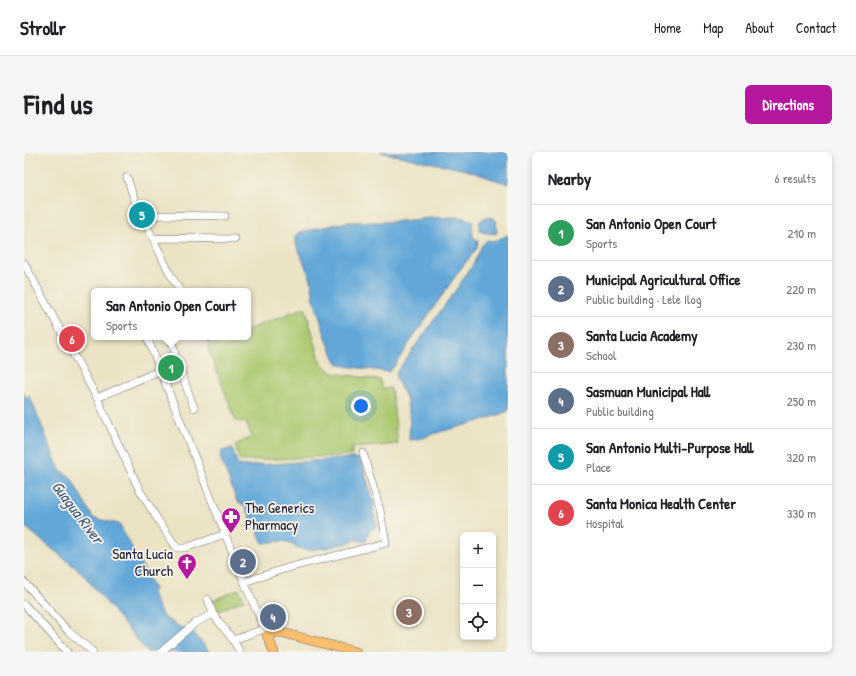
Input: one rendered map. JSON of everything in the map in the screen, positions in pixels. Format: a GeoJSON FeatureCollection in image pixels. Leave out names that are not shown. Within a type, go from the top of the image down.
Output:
{"type":"FeatureCollection","features":[{"type":"Feature","properties":{"kind":"main road"},"geometry":{"type":"LineString","coordinates":[[274,652],[266,632],[287,634],[356,652]]}},
{"type":"Feature","properties":{"kind":"street"},"geometry":{"type":"LineString","coordinates":[[127,177],[136,205],[134,216],[139,224],[154,216],[160,215],[225,216]]}},
{"type":"Feature","properties":{"kind":"street"},"geometry":{"type":"LineString","coordinates":[[144,222],[177,288]]}},
{"type":"Feature","properties":{"kind":"street"},"geometry":{"type":"LineString","coordinates":[[153,238],[235,240]]}},
{"type":"Feature","properties":{"kind":"street"},"geometry":{"type":"LineString","coordinates":[[24,263],[97,398],[139,489],[177,548],[185,548],[225,534]]}},
{"type":"Feature","properties":{"kind":"street"},"geometry":{"type":"LineString","coordinates":[[148,340],[244,582],[266,632],[233,640]]}},
{"type":"Feature","properties":{"kind":"street"},"geometry":{"type":"LineString","coordinates":[[172,340],[176,358],[194,408]]}},
{"type":"Feature","properties":{"kind":"street"},"geometry":{"type":"LineString","coordinates":[[97,398],[176,358]]}},
{"type":"Feature","properties":{"kind":"street"},"geometry":{"type":"LineString","coordinates":[[244,582],[287,568],[386,542],[380,510],[363,453]]}},
{"type":"Feature","properties":{"kind":"street"},"geometry":{"type":"LineString","coordinates":[[24,582],[68,631],[93,652]]}},
{"type":"Feature","properties":{"kind":"street"},"geometry":{"type":"LineString","coordinates":[[208,600],[213,614],[233,640],[240,652]]}},
{"type":"Feature","properties":{"kind":"street"},"geometry":{"type":"LineString","coordinates":[[24,604],[67,652]]}},
{"type":"Feature","properties":{"kind":"street"},"geometry":{"type":"LineString","coordinates":[[161,652],[195,623],[213,614]]}},
{"type":"Feature","properties":{"kind":"green space"},"geometry":{"type":"Polygon","coordinates":[[[305,307],[321,363],[333,373],[380,380],[382,389],[391,388],[398,444],[352,448],[352,455],[240,461],[235,445],[252,437],[246,422],[236,421],[207,346],[222,340],[251,340],[251,329],[305,307]]]}},
{"type":"Feature","properties":{"kind":"green space"},"geometry":{"type":"Polygon","coordinates":[[[175,359],[179,373],[167,377],[162,363],[175,359]]]}},
{"type":"Feature","properties":{"kind":"green space"},"geometry":{"type":"Polygon","coordinates":[[[239,589],[244,600],[216,612],[211,601],[239,589]]]}},
{"type":"Feature","properties":{"kind":"water"},"geometry":{"type":"Polygon","coordinates":[[[380,152],[508,152],[508,184],[466,170],[380,152]]]}},
{"type":"Feature","properties":{"kind":"water"},"geometry":{"type":"Polygon","coordinates":[[[460,217],[472,221],[473,237],[478,241],[477,248],[459,271],[393,368],[389,372],[346,366],[337,363],[324,332],[314,299],[311,280],[296,244],[296,236],[300,232],[347,222],[391,222],[460,217]]]}},
{"type":"Feature","properties":{"kind":"water"},"geometry":{"type":"Polygon","coordinates":[[[486,217],[496,220],[496,234],[481,232],[479,229],[480,221],[486,217]]]}},
{"type":"Feature","properties":{"kind":"water"},"geometry":{"type":"Polygon","coordinates":[[[508,235],[508,411],[481,421],[436,433],[420,439],[409,440],[410,417],[406,398],[396,378],[396,373],[474,263],[482,245],[487,240],[495,241],[508,235]]]}},
{"type":"Feature","properties":{"kind":"water","name":"Guagua River"},"geometry":{"type":"Polygon","coordinates":[[[24,393],[25,397],[30,397],[60,471],[70,476],[93,518],[119,524],[154,588],[152,594],[163,617],[180,627],[192,631],[210,652],[147,652],[82,573],[24,526],[24,393]]]}},
{"type":"Feature","properties":{"kind":"water"},"geometry":{"type":"Polygon","coordinates":[[[232,448],[238,465],[245,466],[354,458],[359,459],[362,463],[374,505],[373,512],[378,526],[370,530],[366,541],[354,540],[345,544],[331,547],[307,550],[283,541],[263,543],[245,506],[237,501],[220,457],[222,451],[232,448]]]}},
{"type":"Feature","properties":{"kind":"place","name":"San Antonio Multi-Purpose Hall"},"geometry":{"type":"Point","coordinates":[142,215]}},
{"type":"Feature","properties":{"kind":"place","name":"Santa Monica Health Center"},"geometry":{"type":"Point","coordinates":[72,339]}},
{"type":"Feature","properties":{"kind":"place","name":"San Antonio Open Court"},"geometry":{"type":"Point","coordinates":[171,368]}},
{"type":"Feature","properties":{"kind":"place","name":"The Generics Pharmacy"},"geometry":{"type":"Point","coordinates":[231,534]}},
{"type":"Feature","properties":{"kind":"place","name":"Municipal Agricultural Office"},"geometry":{"type":"Point","coordinates":[243,562]}},
{"type":"Feature","properties":{"kind":"place","name":"Santa Lucia Church"},"geometry":{"type":"Point","coordinates":[187,580]}},
{"type":"Feature","properties":{"kind":"place","name":"Santa Lucia Academy"},"geometry":{"type":"Point","coordinates":[409,612]}},
{"type":"Feature","properties":{"kind":"place","name":"Sasmuan Municipal Hall"},"geometry":{"type":"Point","coordinates":[273,617]}}]}
